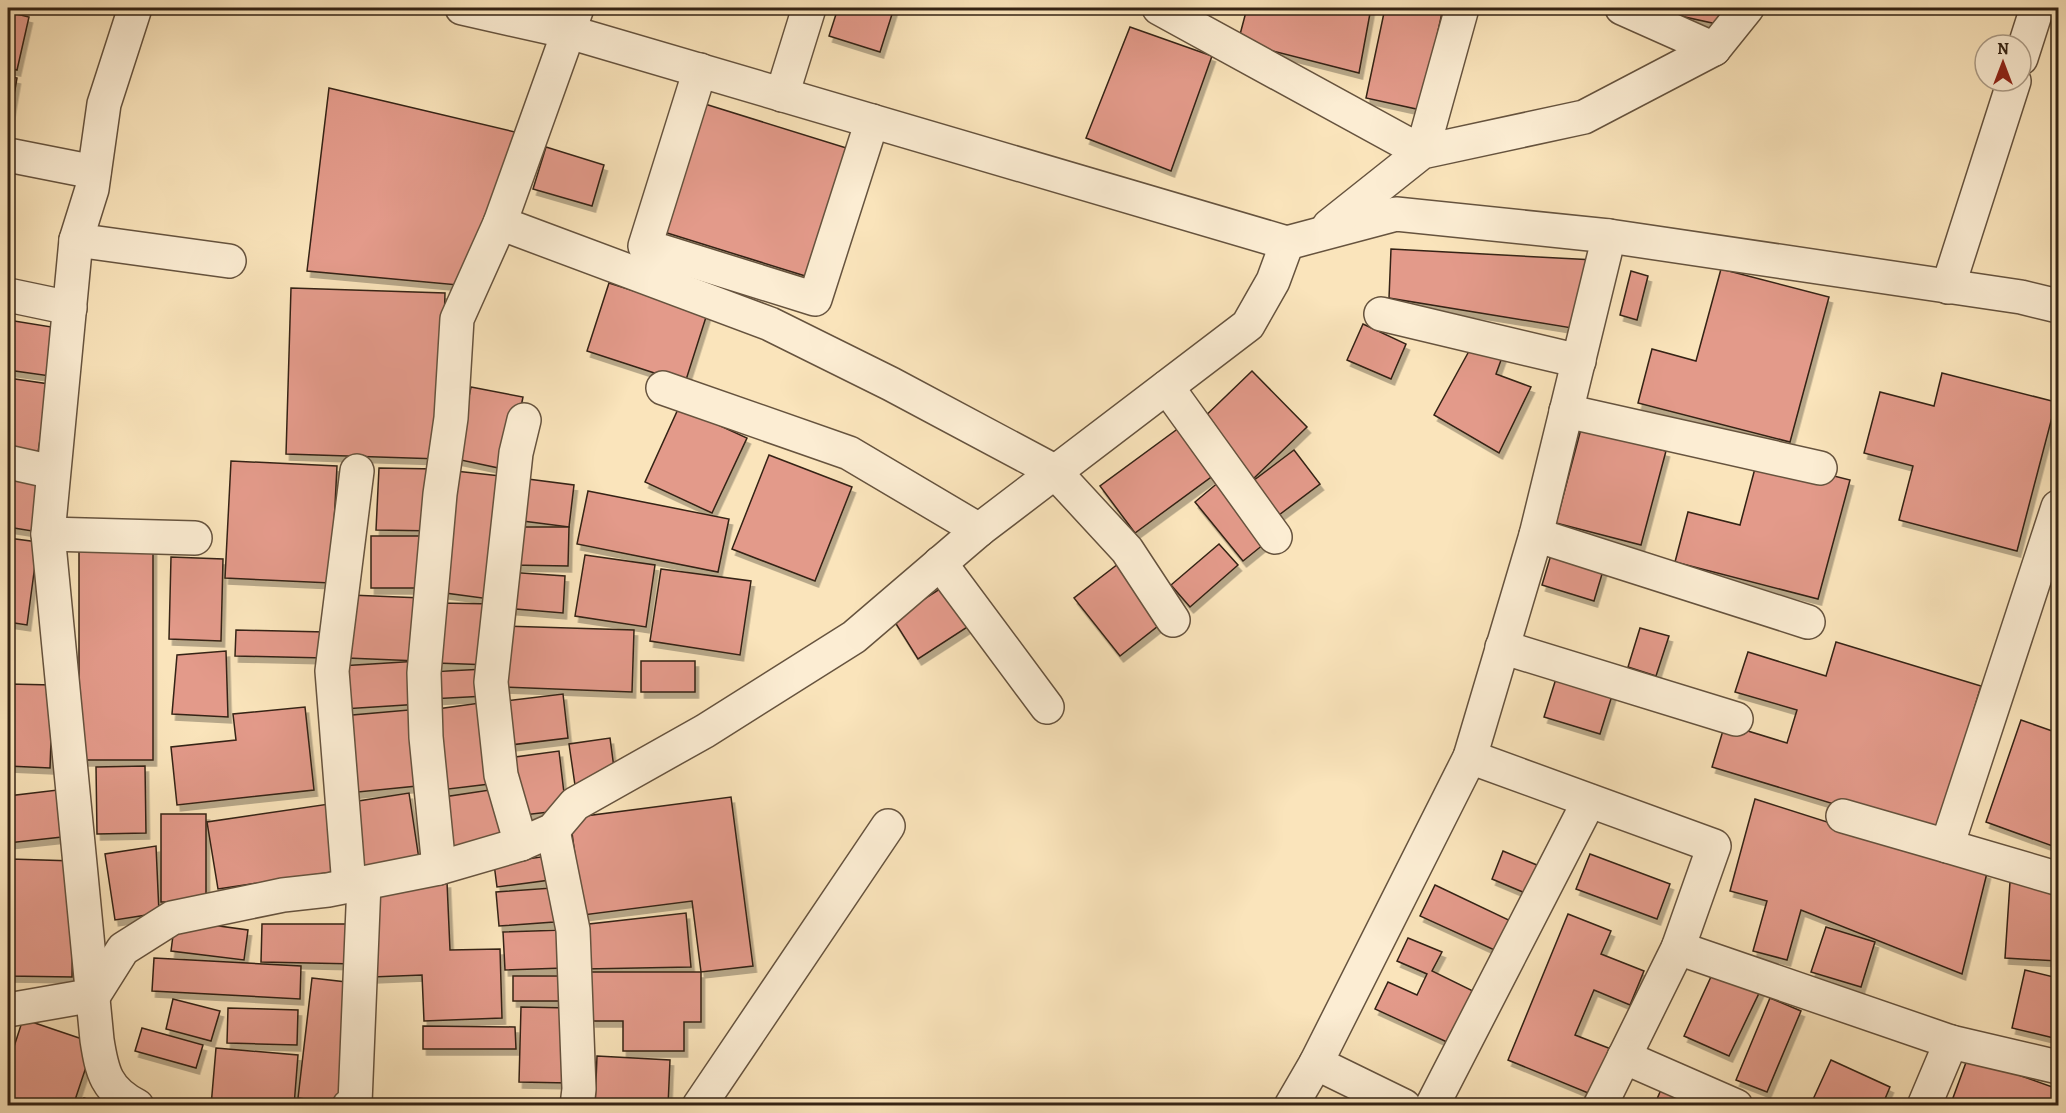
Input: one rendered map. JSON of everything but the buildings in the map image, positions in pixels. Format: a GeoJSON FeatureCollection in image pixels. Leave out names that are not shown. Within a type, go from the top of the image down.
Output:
{"type":"FeatureCollection","features":[{"type":"Feature","properties":{"kind":"street"},"geometry":{"type":"LineString","coordinates":[[135,8],[104,104],[94,172],[76,240],[48,534],[102,1072],[118,1096],[137,1106]]}},
{"type":"Feature","properties":{"kind":"street"},"geometry":{"type":"LineString","coordinates":[[462,8],[573,20],[700,70],[1287,243],[1396,214],[1609,236],[2022,297],[2058,306]]}},
{"type":"Feature","properties":{"kind":"street"},"geometry":{"type":"LineString","coordinates":[[782,95],[809,8]]}},
{"type":"Feature","properties":{"kind":"street"},"geometry":{"type":"LineString","coordinates":[[1160,8],[1422,152]]}},
{"type":"Feature","properties":{"kind":"street"},"geometry":{"type":"LineString","coordinates":[[1422,152],[1461,8]]}},
{"type":"Feature","properties":{"kind":"street"},"geometry":{"type":"LineString","coordinates":[[1622,8],[1714,49]]}},
{"type":"Feature","properties":{"kind":"street"},"geometry":{"type":"LineString","coordinates":[[1319,235],[1422,152],[1584,117],[1714,49],[1747,8]]}},
{"type":"Feature","properties":{"kind":"street"},"geometry":{"type":"LineString","coordinates":[[2029,33],[2037,8]]}},
{"type":"Feature","properties":{"kind":"street"},"geometry":{"type":"LineString","coordinates":[[439,868],[426,737],[424,673],[440,494],[451,418],[457,319],[500,223],[573,20]]}},
{"type":"Feature","properties":{"kind":"street"},"geometry":{"type":"LineString","coordinates":[[700,70],[645,246],[815,300],[872,121]]}},
{"type":"Feature","properties":{"kind":"street"},"geometry":{"type":"LineString","coordinates":[[1948,287],[2010,93]]}},
{"type":"Feature","properties":{"kind":"street"},"geometry":{"type":"LineString","coordinates":[[8,154],[94,172]]}},
{"type":"Feature","properties":{"kind":"street"},"geometry":{"type":"LineString","coordinates":[[500,223],[770,324],[891,384],[1054,471],[1127,550],[1173,620]]}},
{"type":"Feature","properties":{"kind":"street"},"geometry":{"type":"LineString","coordinates":[[1291,1106],[1316,1063],[1470,757],[1536,535],[1609,236]]}},
{"type":"Feature","properties":{"kind":"street"},"geometry":{"type":"LineString","coordinates":[[76,240],[229,261]]}},
{"type":"Feature","properties":{"kind":"street"},"geometry":{"type":"LineString","coordinates":[[8,1010],[94,995],[123,949],[172,918],[283,895],[439,868],[521,844],[554,830],[575,804],[705,731],[854,637],[979,530],[1248,325],[1273,281],[1287,243]]}},
{"type":"Feature","properties":{"kind":"street"},"geometry":{"type":"LineString","coordinates":[[8,295],[70,308]]}},
{"type":"Feature","properties":{"kind":"street"},"geometry":{"type":"LineString","coordinates":[[1381,314],[1579,361]]}},
{"type":"Feature","properties":{"kind":"street"},"geometry":{"type":"LineString","coordinates":[[1167,387],[1275,537]]}},
{"type":"Feature","properties":{"kind":"street"},"geometry":{"type":"LineString","coordinates":[[663,388],[849,453],[979,530]]}},
{"type":"Feature","properties":{"kind":"street"},"geometry":{"type":"LineString","coordinates":[[1566,411],[1820,468]]}},
{"type":"Feature","properties":{"kind":"street"},"geometry":{"type":"LineString","coordinates":[[521,844],[501,775],[492,682],[516,453],[524,420]]}},
{"type":"Feature","properties":{"kind":"street"},"geometry":{"type":"LineString","coordinates":[[8,462],[53,472]]}},
{"type":"Feature","properties":{"kind":"street"},"geometry":{"type":"LineString","coordinates":[[349,1106],[355,1103],[356,884],[332,670],[357,471]]}},
{"type":"Feature","properties":{"kind":"street"},"geometry":{"type":"LineString","coordinates":[[1947,846],[2058,507]]}},
{"type":"Feature","properties":{"kind":"street"},"geometry":{"type":"LineString","coordinates":[[48,534],[195,538]]}},
{"type":"Feature","properties":{"kind":"street"},"geometry":{"type":"LineString","coordinates":[[1536,535],[1808,622]]}},
{"type":"Feature","properties":{"kind":"street"},"geometry":{"type":"LineString","coordinates":[[940,563],[1047,707]]}},
{"type":"Feature","properties":{"kind":"street"},"geometry":{"type":"LineString","coordinates":[[1502,647],[1736,719]]}},
{"type":"Feature","properties":{"kind":"street"},"geometry":{"type":"LineString","coordinates":[[1470,757],[1714,846],[1678,948],[1600,1106]]}},
{"type":"Feature","properties":{"kind":"street"},"geometry":{"type":"LineString","coordinates":[[1432,1106],[1589,801]]}},
{"type":"Feature","properties":{"kind":"street"},"geometry":{"type":"LineString","coordinates":[[1843,816],[2056,878]]}},
{"type":"Feature","properties":{"kind":"street"},"geometry":{"type":"LineString","coordinates":[[699,1106],[888,825]]}},
{"type":"Feature","properties":{"kind":"street"},"geometry":{"type":"LineString","coordinates":[[554,830],[573,930],[579,1089],[577,1106]]}},
{"type":"Feature","properties":{"kind":"street"},"geometry":{"type":"LineString","coordinates":[[1678,948],[1951,1042],[2058,1067]]}},
{"type":"Feature","properties":{"kind":"street"},"geometry":{"type":"LineString","coordinates":[[1924,1106],[1951,1042]]}},
{"type":"Feature","properties":{"kind":"street"},"geometry":{"type":"LineString","coordinates":[[1624,1057],[1736,1106]]}},
{"type":"Feature","properties":{"kind":"street"},"geometry":{"type":"LineString","coordinates":[[1316,1063],[1404,1106]]}}]}
